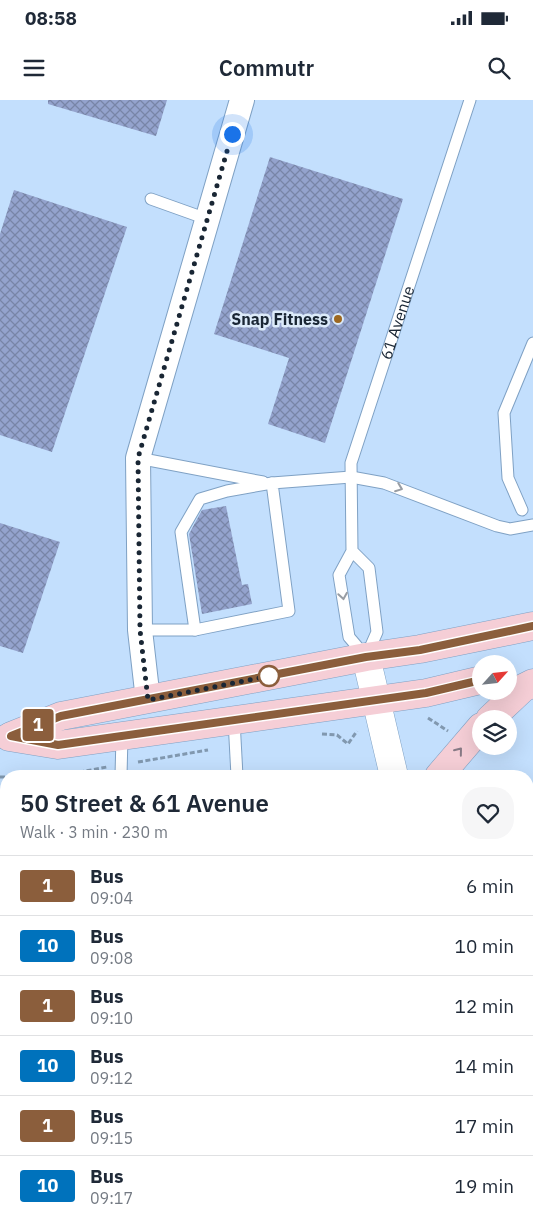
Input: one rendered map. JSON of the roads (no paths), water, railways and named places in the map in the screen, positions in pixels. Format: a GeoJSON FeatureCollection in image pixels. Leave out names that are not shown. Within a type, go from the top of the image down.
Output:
{"type":"FeatureCollection","features":[{"type":"Feature","properties":{"kind":"main road"},"geometry":{"type":"LineString","coordinates":[[6,737],[61,716],[366,657],[420,650],[533,626]]}},
{"type":"Feature","properties":{"kind":"main road"},"geometry":{"type":"LineString","coordinates":[[518,672],[533,668]]}},
{"type":"Feature","properties":{"kind":"main road"},"geometry":{"type":"LineString","coordinates":[[6,737],[58,745],[122,736],[234,733],[375,700],[426,693],[472,682]]}},
{"type":"Feature","properties":{"kind":"main road"},"geometry":{"type":"LineString","coordinates":[[500,710],[523,688],[533,682]]}},
{"type":"Feature","properties":{"kind":"main road"},"geometry":{"type":"LineString","coordinates":[[444,770],[472,738]]}},
{"type":"Feature","properties":{"kind":"street"},"geometry":{"type":"LineString","coordinates":[[148,700],[140,630],[138,458],[242,100]]}},
{"type":"Feature","properties":{"kind":"street","name":"61 Avenue"},"geometry":{"type":"LineString","coordinates":[[366,657],[392,770]]}},
{"type":"Feature","properties":{"kind":"lane","name":"61 Avenue"},"geometry":{"type":"LineString","coordinates":[[366,657],[349,637],[339,575],[352,551],[351,477],[354,454],[470,100]]}},
{"type":"Feature","properties":{"kind":"lane"},"geometry":{"type":"LineString","coordinates":[[151,198],[207,219]]}},
{"type":"Feature","properties":{"kind":"lane"},"geometry":{"type":"LineString","coordinates":[[522,510],[508,478],[504,413],[531,358],[533,343]]}},
{"type":"Feature","properties":{"kind":"lane"},"geometry":{"type":"LineString","coordinates":[[138,458],[272,484]]}},
{"type":"Feature","properties":{"kind":"lane"},"geometry":{"type":"LineString","coordinates":[[195,630],[182,532],[200,499],[227,491],[272,484],[351,477],[384,483],[497,526],[510,529],[533,525]]}},
{"type":"Feature","properties":{"kind":"lane"},"geometry":{"type":"LineString","coordinates":[[140,630],[195,630],[289,611],[272,484]]}},
{"type":"Feature","properties":{"kind":"lane"},"geometry":{"type":"LineString","coordinates":[[352,551],[369,568],[377,632],[366,657]]}},
{"type":"Feature","properties":{"kind":"lane"},"geometry":{"type":"LineString","coordinates":[[234,733],[237,770]]}},
{"type":"Feature","properties":{"kind":"lane"},"geometry":{"type":"LineString","coordinates":[[121,770],[122,736]]}},
{"type":"Feature","properties":{"kind":"place","name":"Snap Fitness"},"geometry":{"type":"Point","coordinates":[338,319]}}]}
